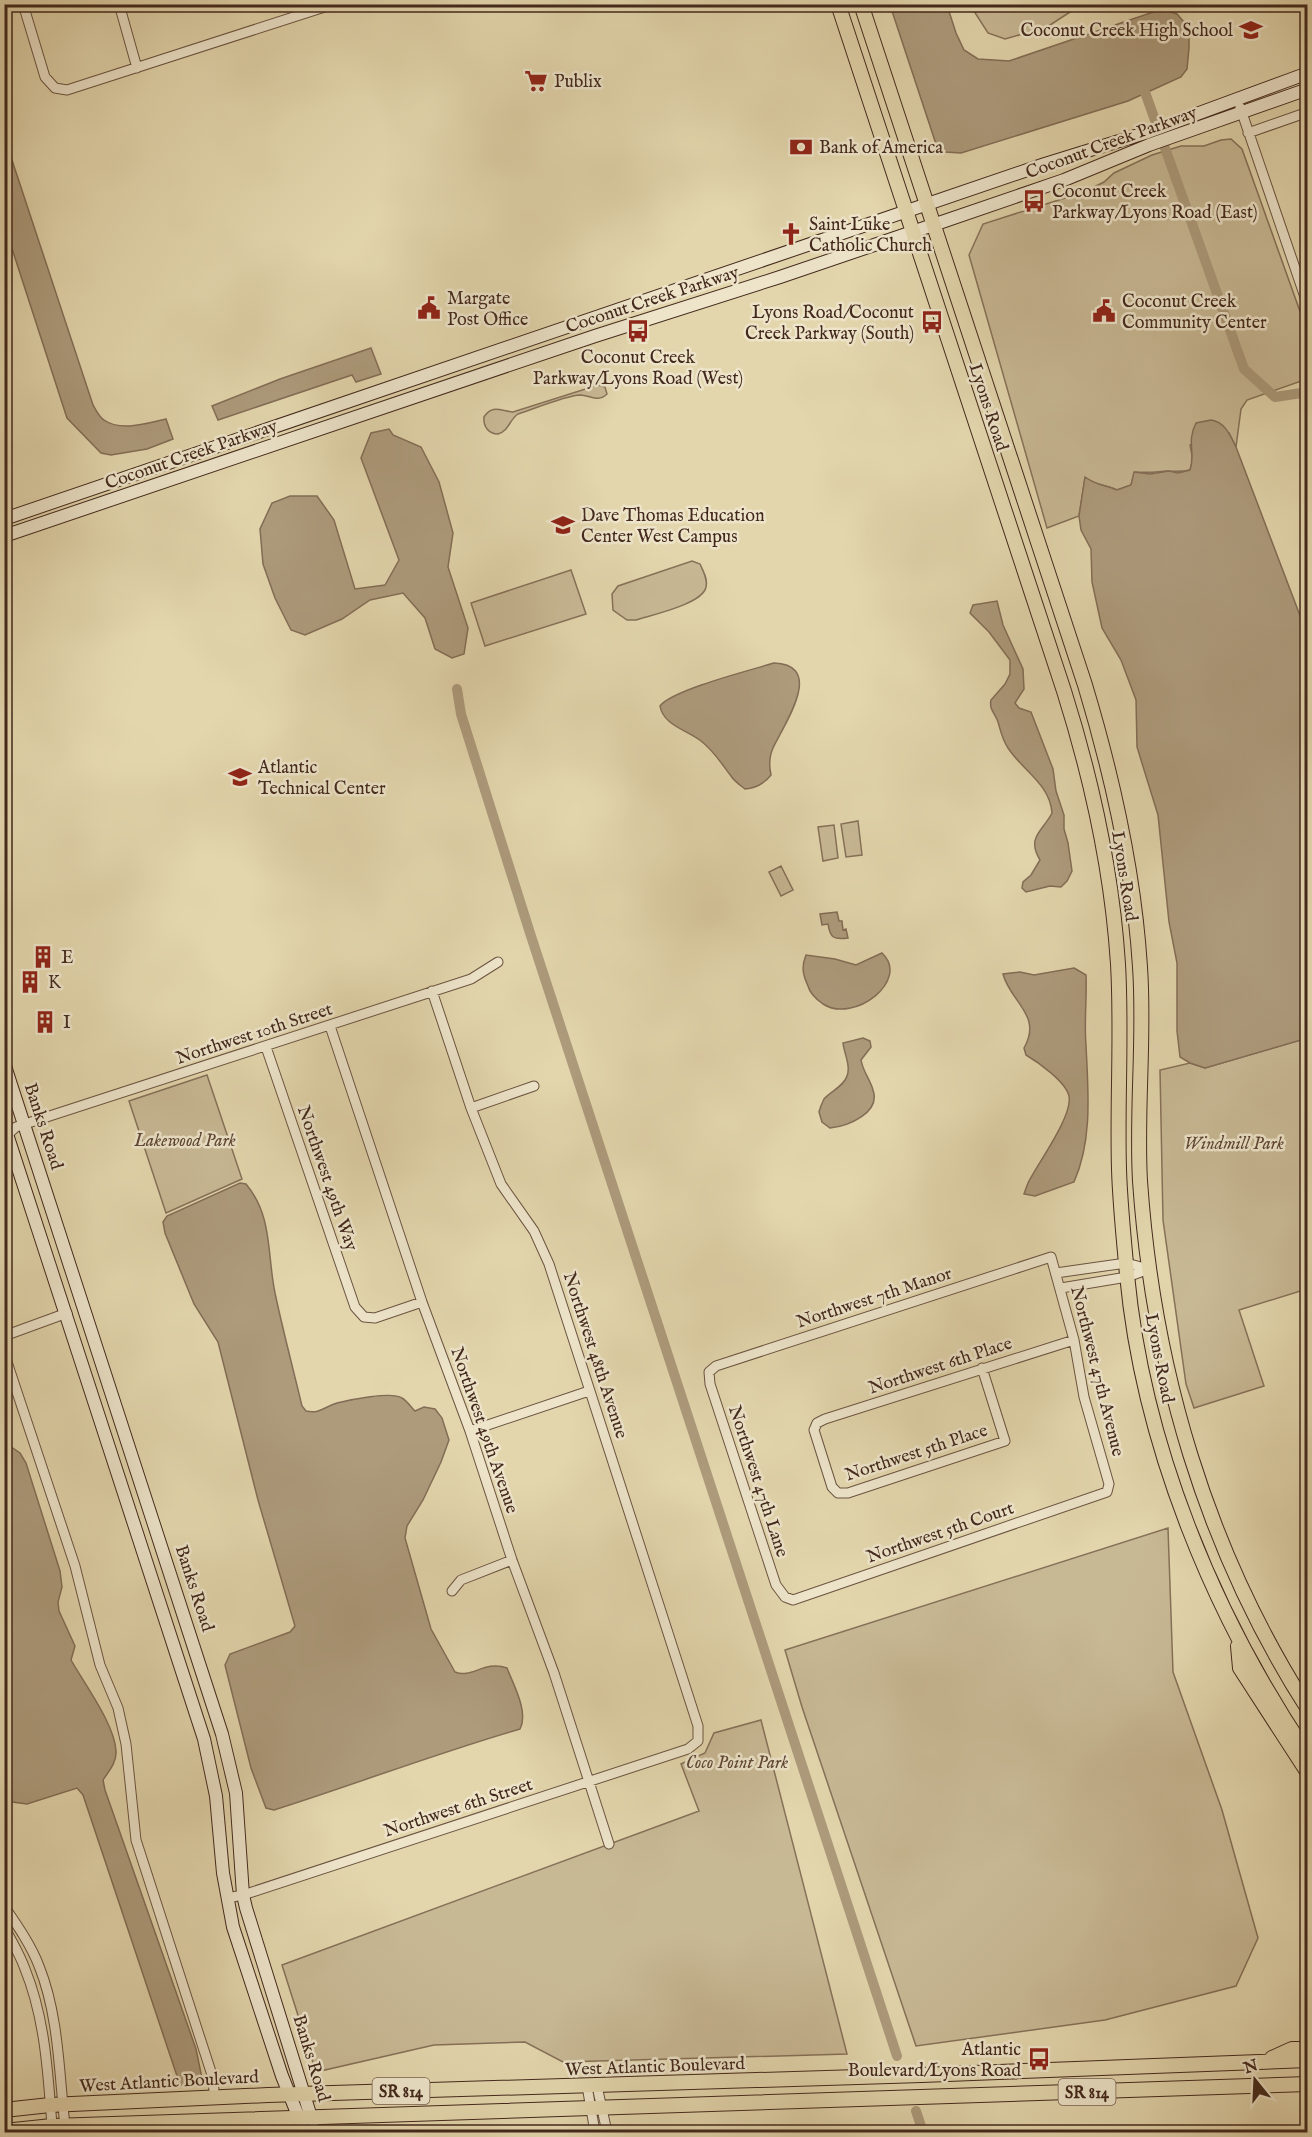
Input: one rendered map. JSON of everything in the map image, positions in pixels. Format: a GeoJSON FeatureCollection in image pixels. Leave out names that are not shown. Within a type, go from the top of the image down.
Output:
{"type":"FeatureCollection","features":[{"type":"Feature","properties":{"kind":"main road","name":"Lyons Road"},"geometry":{"type":"LineString","coordinates":[[838,4],[1067,702],[1084,756],[1097,814],[1112,899],[1118,964],[1121,1034],[1119,1173],[1127,1277],[1144,1378],[1154,1420],[1170,1475],[1200,1554],[1238,1638],[1262,1683],[1308,1755]]}},
{"type":"Feature","properties":{"kind":"main road","name":"Lyons Road"},"geometry":{"type":"LineString","coordinates":[[861,4],[1085,685],[1106,754],[1121,820],[1134,899],[1140,967],[1142,1012],[1140,1179],[1149,1269],[1163,1356],[1179,1417],[1212,1521],[1246,1600],[1282,1668],[1308,1709]]}},
{"type":"Feature","properties":{"kind":"main road","name":"Coconut Creek Parkway"},"geometry":{"type":"LineString","coordinates":[[4,519],[1045,164],[1145,133],[1308,73]]}},
{"type":"Feature","properties":{"kind":"main road","name":"Coconut Creek Parkway"},"geometry":{"type":"LineString","coordinates":[[4,536],[595,336],[913,232],[1064,180],[1149,145],[1308,89]]}},
{"type":"Feature","properties":{"kind":"main road","name":"Banks Road"},"geometry":{"type":"LineString","coordinates":[[4,1063],[10,1130],[204,1739],[216,1796],[226,1898],[243,1959],[289,2094],[305,2117]]}},
{"type":"Feature","properties":{"kind":"main road","name":"Banks Road"},"geometry":{"type":"LineString","coordinates":[[10,1130],[201,1666],[222,1734],[236,1793],[243,1895],[260,1956],[305,2094],[305,2117]]}},
{"type":"Feature","properties":{"kind":"main road"},"geometry":{"type":"LineString","coordinates":[[1238,1638],[1240,1668],[1308,1773]]}},
{"type":"Feature","properties":{"kind":"main road"},"geometry":{"type":"LineString","coordinates":[[188,1689],[201,1693],[220,1753],[233,1780]]}},
{"type":"Feature","properties":{"kind":"main road"},"geometry":{"type":"LineString","coordinates":[[1266,2061],[1292,2049],[1308,2049]]}},
{"type":"Feature","properties":{"kind":"main road","name":"West Atlantic Boulevard"},"geometry":{"type":"LineString","coordinates":[[4,2110],[56,2104],[289,2094],[866,2077],[1308,2060]]}},
{"type":"Feature","properties":{"kind":"main road"},"geometry":{"type":"LineString","coordinates":[[866,2077],[866,2100]]}},
{"type":"Feature","properties":{"kind":"main road","name":"SR 814"},"geometry":{"type":"LineString","coordinates":[[4,2131],[59,2126],[117,2129],[305,2117],[1308,2084]]}},
{"type":"Feature","properties":{"kind":"street"},"geometry":{"type":"LineString","coordinates":[[23,4],[45,77],[55,88],[67,90],[334,4]]}},
{"type":"Feature","properties":{"kind":"street"},"geometry":{"type":"LineString","coordinates":[[119,4],[137,68]]}},
{"type":"Feature","properties":{"kind":"street"},"geometry":{"type":"LineString","coordinates":[[1237,98],[1308,306]]}},
{"type":"Feature","properties":{"kind":"street"},"geometry":{"type":"LineString","coordinates":[[1248,133],[1308,112]]}},
{"type":"Feature","properties":{"kind":"street","name":"Northwest 10th Street"},"geometry":{"type":"LineString","coordinates":[[10,1130],[471,979],[498,962]]}},
{"type":"Feature","properties":{"kind":"street","name":"Northwest 48th Avenue"},"geometry":{"type":"LineString","coordinates":[[432,991],[471,1108],[501,1184],[534,1230],[549,1264],[698,1726],[698,1741]]}},
{"type":"Feature","properties":{"kind":"street","name":"Northwest 49th Avenue"},"geometry":{"type":"LineString","coordinates":[[330,1026],[422,1302],[470,1431],[512,1560],[554,1673],[609,1844]]}},
{"type":"Feature","properties":{"kind":"street","name":"Northwest 49th Way"},"geometry":{"type":"LineString","coordinates":[[266,1047],[355,1307],[364,1317],[375,1318],[422,1302]]}},
{"type":"Feature","properties":{"kind":"street"},"geometry":{"type":"LineString","coordinates":[[471,1108],[534,1086]]}},
{"type":"Feature","properties":{"kind":"street","name":"Northwest 47th Avenue"},"geometry":{"type":"LineString","coordinates":[[1051,1257],[1074,1340],[1084,1397],[1109,1484],[1107,1492]]}},
{"type":"Feature","properties":{"kind":"street","name":"Northwest 7th Manor"},"geometry":{"type":"LineString","coordinates":[[710,1372],[716,1366],[1051,1257]]}},
{"type":"Feature","properties":{"kind":"street"},"geometry":{"type":"LineString","coordinates":[[1056,1273],[1126,1263],[1149,1269]]}},
{"type":"Feature","properties":{"kind":"street"},"geometry":{"type":"LineString","coordinates":[[1061,1288],[1127,1277],[1149,1269]]}},
{"type":"Feature","properties":{"kind":"street"},"geometry":{"type":"LineString","coordinates":[[4,1336],[67,1313]]}},
{"type":"Feature","properties":{"kind":"street","name":"Northwest 6th Place"},"geometry":{"type":"LineString","coordinates":[[838,1493],[832,1487],[814,1430],[817,1424],[825,1419],[1074,1340]]}},
{"type":"Feature","properties":{"kind":"street"},"geometry":{"type":"LineString","coordinates":[[4,1353],[75,1566],[100,1665],[118,1708],[126,1743],[136,1840],[212,2075],[215,2098]]}},
{"type":"Feature","properties":{"kind":"street","name":"Northwest 5th Place"},"geometry":{"type":"LineString","coordinates":[[838,1493],[848,1493],[1005,1440],[982,1368]]}},
{"type":"Feature","properties":{"kind":"street","name":"Northwest 47th Lane"},"geometry":{"type":"LineString","coordinates":[[710,1372],[710,1384],[776,1586],[784,1598]]}},
{"type":"Feature","properties":{"kind":"street"},"geometry":{"type":"LineString","coordinates":[[470,1431],[589,1391]]}},
{"type":"Feature","properties":{"kind":"street","name":"Northwest 5th Court"},"geometry":{"type":"LineString","coordinates":[[784,1598],[793,1600],[1107,1492]]}},
{"type":"Feature","properties":{"kind":"street"},"geometry":{"type":"LineString","coordinates":[[452,1591],[461,1580],[512,1560]]}},
{"type":"Feature","properties":{"kind":"street","name":"Northwest 6th Street"},"geometry":{"type":"LineString","coordinates":[[226,1898],[243,1895],[589,1782],[688,1749],[698,1741]]}},
{"type":"Feature","properties":{"kind":"street"},"geometry":{"type":"LineString","coordinates":[[4,1906],[17,1924],[39,1965],[51,2002],[56,2104]]}},
{"type":"Feature","properties":{"kind":"street"},"geometry":{"type":"LineString","coordinates":[[4,1927],[26,1969],[37,2005],[59,2126]]}},
{"type":"Feature","properties":{"kind":"street"},"geometry":{"type":"LineString","coordinates":[[592,2086],[596,2109],[595,2133]]}},
{"type":"Feature","properties":{"kind":"street"},"geometry":{"type":"LineString","coordinates":[[596,2109],[607,2133]]}},
{"type":"Feature","properties":{"kind":"street","name":"Banks Road"},"geometry":{"type":"LineString","coordinates":[[305,2117],[305,2133]]}},
{"type":"Feature","properties":{"kind":"street","name":"Banks Road"},"geometry":{"type":"LineString","coordinates":[[305,2117],[315,2133]]}},
{"type":"Feature","properties":{"kind":"green space"},"geometry":{"type":"Polygon","coordinates":[[[970,5],[1081,5],[1047,27],[1005,39],[988,33],[970,5]]]}},
{"type":"Feature","properties":{"kind":"green space"},"geometry":{"type":"Polygon","coordinates":[[[1231,139],[1242,149],[1307,331],[1307,379],[1247,400],[1241,409],[1236,447],[1229,433],[1190,445],[1193,460],[1190,470],[1135,472],[1131,485],[1117,490],[1085,478],[1079,516],[1047,528],[969,255],[983,224],[1084,192],[1104,182],[1114,173],[1152,155],[1181,146],[1204,146],[1231,139]]]}},
{"type":"Feature","properties":{"kind":"green space"},"geometry":{"type":"Polygon","coordinates":[[[598,385],[605,387],[607,394],[604,397],[580,395],[549,403],[518,414],[502,433],[495,434],[489,431],[484,424],[484,417],[494,409],[513,412],[598,385]]]}},
{"type":"Feature","properties":{"kind":"green space"},"geometry":{"type":"Polygon","coordinates":[[[692,561],[700,564],[706,581],[703,593],[696,599],[676,608],[636,620],[627,620],[613,610],[612,594],[618,586],[692,561]]]}},
{"type":"Feature","properties":{"kind":"green space"},"geometry":{"type":"Polygon","coordinates":[[[571,570],[586,614],[485,646],[471,603],[571,570]]]}},
{"type":"Feature","properties":{"kind":"green space"},"geometry":{"type":"Polygon","coordinates":[[[858,821],[862,855],[846,857],[841,824],[858,821]]]}},
{"type":"Feature","properties":{"kind":"green space"},"geometry":{"type":"Polygon","coordinates":[[[834,825],[838,858],[823,861],[818,827],[834,825]]]}},
{"type":"Feature","properties":{"kind":"green space"},"geometry":{"type":"Polygon","coordinates":[[[781,866],[793,890],[781,896],[769,872],[781,866]]]}},
{"type":"Feature","properties":{"kind":"green space","name":"Windmill Park"},"geometry":{"type":"Polygon","coordinates":[[[1307,1038],[1307,1289],[1239,1310],[1264,1386],[1194,1408],[1186,1384],[1163,1220],[1160,1070],[1190,1063],[1205,1068],[1307,1038]]]}},
{"type":"Feature","properties":{"kind":"green space","name":"Lakewood Park"},"geometry":{"type":"Polygon","coordinates":[[[207,1075],[242,1179],[166,1213],[129,1101],[207,1075]]]}},
{"type":"Feature","properties":{"kind":"green space"},"geometry":{"type":"Polygon","coordinates":[[[1168,1528],[1173,1672],[1222,1810],[1258,1938],[1236,1986],[1105,2020],[916,2046],[785,1650],[1168,1528]]]}},
{"type":"Feature","properties":{"kind":"green space","name":"Coco Point Park"},"geometry":{"type":"Polygon","coordinates":[[[761,1720],[847,2054],[563,2062],[525,2042],[434,2045],[316,2072],[282,1965],[699,1811],[681,1764],[705,1753],[714,1733],[761,1720]]]}},
{"type":"Feature","properties":{"kind":"shaded area"},"geometry":{"type":"Polygon","coordinates":[[[890,5],[947,5],[964,50],[978,59],[1009,61],[1162,9],[1177,14],[1189,28],[1187,69],[1181,77],[1128,101],[961,153],[945,152],[936,144],[890,5]]]}},
{"type":"Feature","properties":{"kind":"shaded area"},"geometry":{"type":"Polygon","coordinates":[[[5,139],[93,405],[102,419],[111,424],[135,426],[166,419],[173,439],[147,449],[111,455],[101,453],[67,418],[5,227],[5,139]]]}},
{"type":"Feature","properties":{"kind":"shaded area"},"geometry":{"type":"Polygon","coordinates":[[[371,348],[381,374],[356,382],[352,375],[218,420],[212,406],[280,379],[371,348]]]}},
{"type":"Feature","properties":{"kind":"shaded area"},"geometry":{"type":"Polygon","coordinates":[[[1211,420],[1223,426],[1236,447],[1307,634],[1308,1038],[1205,1068],[1180,1057],[1177,1031],[1177,963],[1169,922],[1158,815],[1137,747],[1136,700],[1121,660],[1102,628],[1092,582],[1091,549],[1081,530],[1079,516],[1085,477],[1117,490],[1131,485],[1134,472],[1178,473],[1190,470],[1193,430],[1196,423],[1211,420]]]}},
{"type":"Feature","properties":{"kind":"shaded area"},"geometry":{"type":"Polygon","coordinates":[[[389,429],[393,435],[421,447],[439,482],[453,533],[448,567],[468,628],[464,654],[452,658],[435,649],[425,618],[403,593],[370,600],[342,619],[305,635],[291,630],[275,598],[263,564],[260,529],[272,503],[290,496],[317,496],[334,520],[355,589],[385,585],[399,560],[361,458],[371,433],[389,429]]]}},
{"type":"Feature","properties":{"kind":"shaded area"},"geometry":{"type":"Polygon","coordinates":[[[997,601],[1003,625],[1023,669],[1024,689],[1015,703],[1019,708],[1031,712],[1053,769],[1056,791],[1064,815],[1064,829],[1072,871],[1061,887],[1050,886],[1026,892],[1022,888],[1023,882],[1031,875],[1040,860],[1036,852],[1035,840],[1052,813],[1050,803],[1041,786],[1006,745],[991,706],[991,700],[1005,684],[1010,674],[1010,660],[989,632],[970,613],[973,605],[997,601]]]}},
{"type":"Feature","properties":{"kind":"shaded area"},"geometry":{"type":"Polygon","coordinates":[[[774,663],[789,666],[797,674],[799,684],[797,697],[772,751],[771,775],[760,785],[745,789],[734,780],[706,745],[671,723],[662,713],[660,706],[667,700],[695,687],[774,663]]]}},
{"type":"Feature","properties":{"kind":"shaded area"},"geometry":{"type":"Polygon","coordinates":[[[837,912],[848,938],[834,937],[828,924],[822,925],[820,914],[837,912]]]}},
{"type":"Feature","properties":{"kind":"shaded area"},"geometry":{"type":"Polygon","coordinates":[[[882,953],[889,964],[889,975],[884,986],[863,1004],[836,1009],[823,1004],[810,991],[803,971],[806,955],[856,965],[882,953]]]}},
{"type":"Feature","properties":{"kind":"shaded area"},"geometry":{"type":"Polygon","coordinates":[[[1074,968],[1086,975],[1088,1114],[1084,1149],[1074,1182],[1035,1196],[1024,1194],[1066,1115],[1069,1096],[1057,1079],[1026,1055],[1024,1048],[1030,1026],[1028,1017],[1003,974],[1020,972],[1034,975],[1074,968]]]}},
{"type":"Feature","properties":{"kind":"shaded area"},"geometry":{"type":"Polygon","coordinates":[[[863,1038],[870,1041],[871,1047],[861,1060],[873,1090],[872,1105],[868,1112],[854,1121],[830,1128],[822,1122],[819,1112],[824,1099],[843,1083],[847,1076],[848,1064],[843,1043],[863,1038]]]}},
{"type":"Feature","properties":{"kind":"shaded area"},"geometry":{"type":"Polygon","coordinates":[[[240,1183],[246,1184],[261,1209],[268,1236],[278,1307],[302,1406],[306,1411],[319,1411],[337,1403],[389,1395],[402,1398],[415,1411],[424,1407],[435,1409],[442,1418],[449,1440],[423,1500],[407,1526],[405,1538],[431,1629],[455,1672],[461,1674],[492,1666],[507,1668],[523,1715],[520,1729],[274,1810],[266,1808],[251,1768],[225,1665],[230,1654],[290,1632],[295,1626],[258,1500],[218,1342],[194,1304],[165,1233],[163,1222],[167,1216],[240,1183]]]}},
{"type":"Feature","properties":{"kind":"shaded area"},"geometry":{"type":"Polygon","coordinates":[[[4,1442],[20,1453],[26,1463],[60,1571],[62,1587],[58,1602],[59,1611],[75,1646],[71,1660],[105,1717],[114,1741],[116,1755],[103,1780],[105,1790],[196,2049],[203,2083],[180,2085],[83,1795],[77,1788],[27,1804],[5,1801],[4,1442]]]}},
{"type":"Feature","properties":{"kind":"waterway"},"geometry":{"type":"LineString","coordinates":[[1141,81],[1244,369],[1275,397],[1308,392]]}},
{"type":"Feature","properties":{"kind":"waterway"},"geometry":{"type":"LineString","coordinates":[[457,689],[461,714],[530,933],[897,2056]]}},
{"type":"Feature","properties":{"kind":"waterway"},"geometry":{"type":"LineString","coordinates":[[916,2111],[923,2132]]}},
{"type":"Feature","properties":{"kind":"place","name":"Coconut Creek High School"},"geometry":{"type":"Point","coordinates":[1251,30]}},
{"type":"Feature","properties":{"kind":"place","name":"Publix"},"geometry":{"type":"Point","coordinates":[536,81]}},
{"type":"Feature","properties":{"kind":"place","name":"Bank of America"},"geometry":{"type":"Point","coordinates":[801,147]}},
{"type":"Feature","properties":{"kind":"place","name":"Coconut Creek Parkway/Lyons Road (East)"},"geometry":{"type":"Point","coordinates":[1034,201]}},
{"type":"Feature","properties":{"kind":"place","name":"Saint Luke Catholic Church"},"geometry":{"type":"Point","coordinates":[791,234]}},
{"type":"Feature","properties":{"kind":"place","name":"Margate Post Office"},"geometry":{"type":"Point","coordinates":[429,308]}},
{"type":"Feature","properties":{"kind":"place","name":"Coconut Creek Community Center"},"geometry":{"type":"Point","coordinates":[1104,311]}},
{"type":"Feature","properties":{"kind":"place","name":"Lyons Road/Coconut Creek Parkway (South)"},"geometry":{"type":"Point","coordinates":[932,322]}},
{"type":"Feature","properties":{"kind":"place","name":"Coconut Creek Parkway/Lyons Road (West)"},"geometry":{"type":"Point","coordinates":[638,331]}},
{"type":"Feature","properties":{"kind":"place","name":"Dave Thomas Education Center West Campus"},"geometry":{"type":"Point","coordinates":[563,525]}},
{"type":"Feature","properties":{"kind":"place","name":"Atlantic Technical Center"},"geometry":{"type":"Point","coordinates":[240,777]}},
{"type":"Feature","properties":{"kind":"place","name":"E"},"geometry":{"type":"Point","coordinates":[43,957]}},
{"type":"Feature","properties":{"kind":"place","name":"K"},"geometry":{"type":"Point","coordinates":[30,982]}},
{"type":"Feature","properties":{"kind":"place","name":"I"},"geometry":{"type":"Point","coordinates":[45,1022]}},
{"type":"Feature","properties":{"kind":"place","name":"Atlantic Boulevard/Lyons Road"},"geometry":{"type":"Point","coordinates":[1039,2059]}}]}
